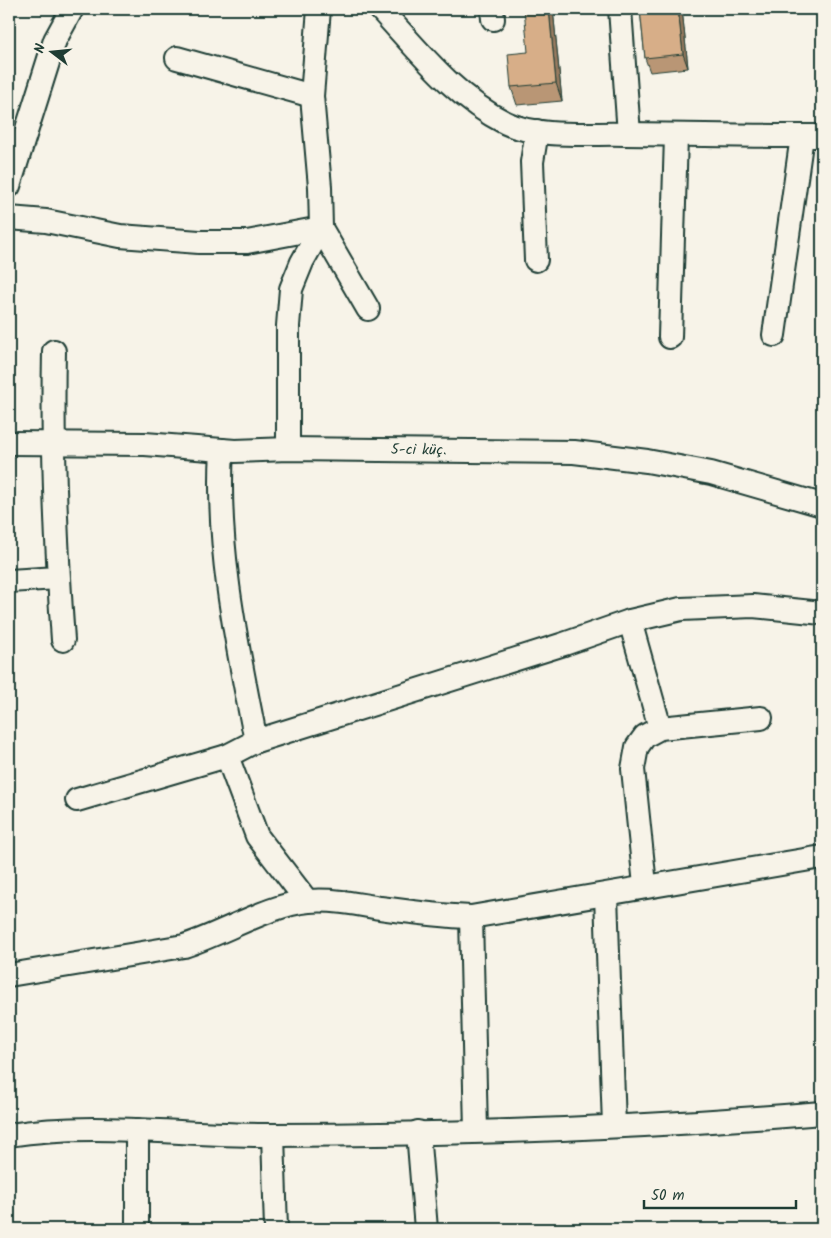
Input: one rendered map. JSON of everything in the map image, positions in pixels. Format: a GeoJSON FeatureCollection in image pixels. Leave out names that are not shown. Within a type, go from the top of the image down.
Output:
{"type":"FeatureCollection","features":[{"type":"Feature","properties":{"kind":"street"},"geometry":{"type":"LineString","coordinates":[[9,186],[55,40],[72,9]]}},
{"type":"Feature","properties":{"kind":"street"},"geometry":{"type":"LineString","coordinates":[[319,9],[312,96],[322,228],[368,309]]}},
{"type":"Feature","properties":{"kind":"street"},"geometry":{"type":"LineString","coordinates":[[380,9],[460,92],[484,111],[508,124],[537,131],[676,136],[812,136],[774,335]]}},
{"type":"Feature","properties":{"kind":"street"},"geometry":{"type":"LineString","coordinates":[[620,9],[629,134]]}},
{"type":"Feature","properties":{"kind":"street"},"geometry":{"type":"LineString","coordinates":[[177,58],[312,96]]}},
{"type":"Feature","properties":{"kind":"street"},"geometry":{"type":"LineString","coordinates":[[536,260],[532,162],[537,131]]}},
{"type":"Feature","properties":{"kind":"street"},"geometry":{"type":"LineString","coordinates":[[670,337],[676,136]]}},
{"type":"Feature","properties":{"kind":"street"},"geometry":{"type":"LineString","coordinates":[[9,218],[46,221],[120,236],[199,242],[247,242],[322,228]]}},
{"type":"Feature","properties":{"kind":"street"},"geometry":{"type":"LineString","coordinates":[[288,450],[288,326],[291,289],[302,262],[322,228]]}},
{"type":"Feature","properties":{"kind":"street"},"geometry":{"type":"LineString","coordinates":[[54,351],[52,443],[58,578],[63,640]]}},
{"type":"Feature","properties":{"kind":"street","name":"5-ci küç."},"geometry":{"type":"LineString","coordinates":[[9,443],[145,444],[222,450],[574,452],[647,461],[711,473],[822,505]]}},
{"type":"Feature","properties":{"kind":"street"},"geometry":{"type":"LineString","coordinates":[[222,450],[219,490],[226,570],[233,626],[256,741]]}},
{"type":"Feature","properties":{"kind":"street"},"geometry":{"type":"LineString","coordinates":[[9,581],[58,578]]}},
{"type":"Feature","properties":{"kind":"street"},"geometry":{"type":"LineString","coordinates":[[77,800],[227,756],[256,741],[564,644],[630,621],[681,609],[717,607],[753,606],[822,613]]}},
{"type":"Feature","properties":{"kind":"street"},"geometry":{"type":"LineString","coordinates":[[630,621],[660,728]]}},
{"type":"Feature","properties":{"kind":"street"},"geometry":{"type":"LineString","coordinates":[[645,885],[633,769],[637,747],[645,736],[660,728],[761,718]]}},
{"type":"Feature","properties":{"kind":"street"},"geometry":{"type":"LineString","coordinates":[[227,756],[257,836],[308,901]]}},
{"type":"Feature","properties":{"kind":"street"},"geometry":{"type":"LineString","coordinates":[[9,975],[184,946],[209,938],[285,906],[308,901],[329,900],[437,916],[471,917],[606,895],[645,885],[822,857]]}},
{"type":"Feature","properties":{"kind":"street"},"geometry":{"type":"LineString","coordinates":[[606,895],[614,1126]]}},
{"type":"Feature","properties":{"kind":"street"},"geometry":{"type":"LineString","coordinates":[[471,917],[476,1131]]}},
{"type":"Feature","properties":{"kind":"street"},"geometry":{"type":"LineString","coordinates":[[9,1135],[35,1131],[137,1130],[273,1135],[476,1131],[614,1126],[822,1113]]}},
{"type":"Feature","properties":{"kind":"street"},"geometry":{"type":"LineString","coordinates":[[137,1130],[137,1229]]}},
{"type":"Feature","properties":{"kind":"street"},"geometry":{"type":"LineString","coordinates":[[418,1132],[426,1229]]}},
{"type":"Feature","properties":{"kind":"street"},"geometry":{"type":"LineString","coordinates":[[273,1135],[276,1229]]}},
{"type":"Feature","properties":{"kind":"building"},"geometry":{"type":"Polygon","coordinates":[[[524,9],[549,9],[556,83],[511,87],[508,54],[528,52],[524,9]]]}},
{"type":"Feature","properties":{"kind":"building"},"geometry":{"type":"Polygon","coordinates":[[[640,9],[678,9],[683,54],[645,58],[640,9]]]}}]}
